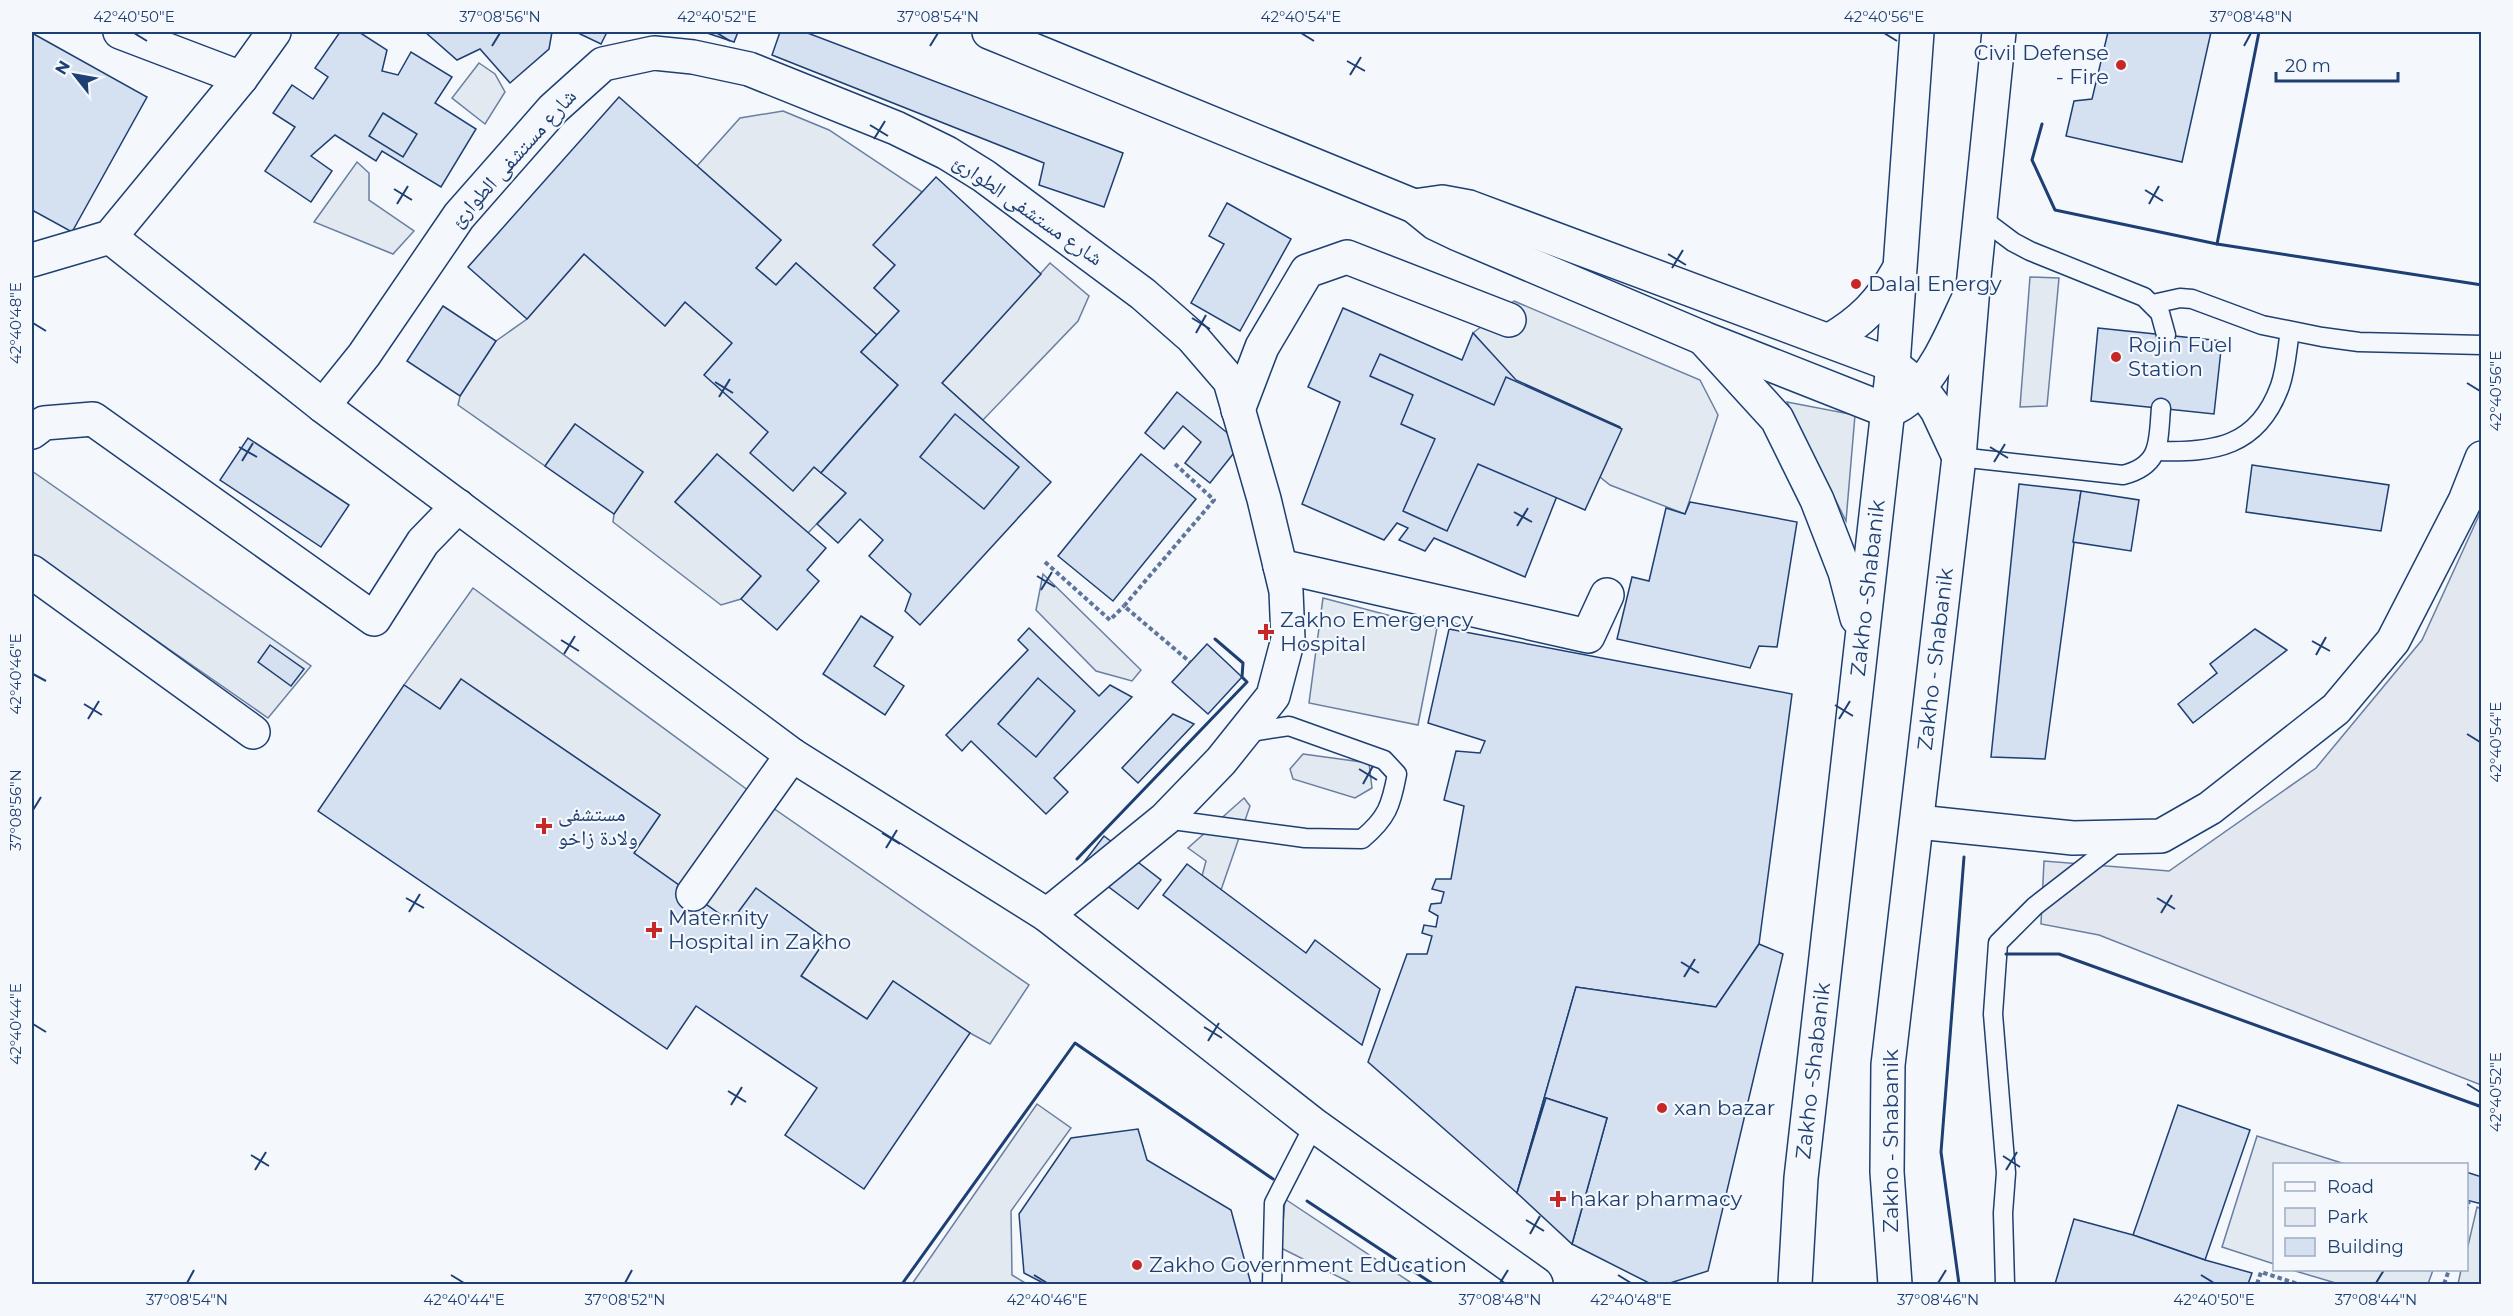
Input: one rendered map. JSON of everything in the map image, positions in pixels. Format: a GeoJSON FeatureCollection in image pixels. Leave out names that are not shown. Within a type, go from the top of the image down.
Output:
{"type":"FeatureCollection","features":[{"type":"Feature","properties":{"kind":"main road"},"geometry":{"type":"LineString","coordinates":[[120,32],[241,78]]}},
{"type":"Feature","properties":{"kind":"main road"},"geometry":{"type":"LineString","coordinates":[[32,260],[110,237],[241,78],[274,32]]}},
{"type":"Feature","properties":{"kind":"main road"},"geometry":{"type":"LineString","coordinates":[[989,32],[1414,206],[1435,223],[1458,234],[1703,338],[1888,411],[1906,402],[1920,387],[1941,354],[1973,287]]}},
{"type":"Feature","properties":{"kind":"main road","name":"Zakho -Shabanik"},"geometry":{"type":"LineString","coordinates":[[1795,1284],[1801,1178],[1893,364],[1917,32]]}},
{"type":"Feature","properties":{"kind":"main road","name":"Zakho - Shabanik"},"geometry":{"type":"LineString","coordinates":[[1895,1284],[1887,1172],[1888,1065],[1959,457],[1973,287],[2000,32]]}},
{"type":"Feature","properties":{"kind":"main road","name":"شارع مستشفى الطوارئ"},"geometry":{"type":"LineString","coordinates":[[323,406],[364,355],[459,216],[553,109],[603,64],[654,53],[693,57],[749,69],[896,128],[947,153],[984,176],[1143,294],[1192,337],[1230,381],[1264,499],[1286,591],[1288,639],[1273,696],[1221,761],[1165,819],[1047,915]]}},
{"type":"Feature","properties":{"kind":"main road"},"geometry":{"type":"LineString","coordinates":[[1414,206],[1442,202],[1469,207],[1893,364],[1920,387],[1936,410],[1959,457]]}},
{"type":"Feature","properties":{"kind":"main road"},"geometry":{"type":"LineString","coordinates":[[110,237],[323,406],[792,755],[1047,915],[1314,1125],[1536,1284]]}},
{"type":"Feature","properties":{"kind":"main road"},"geometry":{"type":"LineString","coordinates":[[1238,410],[1262,347],[1307,271],[1347,257],[1509,320]]}},
{"type":"Feature","properties":{"kind":"main road"},"geometry":{"type":"LineString","coordinates":[[1830,340],[1852,327],[1872,310],[1888,289],[1900,266]]}},
{"type":"Feature","properties":{"kind":"main road"},"geometry":{"type":"LineString","coordinates":[[1703,338],[1777,419],[1816,501],[1845,572],[1862,641]]}},
{"type":"Feature","properties":{"kind":"main road"},"geometry":{"type":"LineString","coordinates":[[32,432],[44,423],[93,419],[374,619],[423,542],[458,506]]}},
{"type":"Feature","properties":{"kind":"main road"},"geometry":{"type":"LineString","coordinates":[[1918,822],[2073,838],[2161,836],[2211,808],[2336,709],[2393,641],[2465,501],[2481,458]]}},
{"type":"Feature","properties":{"kind":"main road"},"geometry":{"type":"LineString","coordinates":[[1280,566],[1588,636],[1607,595]]}},
{"type":"Feature","properties":{"kind":"main road"},"geometry":{"type":"LineString","coordinates":[[32,572],[253,732]]}},
{"type":"Feature","properties":{"kind":"main road"},"geometry":{"type":"LineString","coordinates":[[693,894],[792,755]]}},
{"type":"Feature","properties":{"kind":"lane"},"geometry":{"type":"LineString","coordinates":[[1981,218],[2013,242],[2030,251],[2144,297],[2160,313],[2166,335]]}},
{"type":"Feature","properties":{"kind":"lane"},"geometry":{"type":"LineString","coordinates":[[2153,304],[2180,298],[2192,300],[2240,318],[2290,331],[2360,342],[2481,345]]}},
{"type":"Feature","properties":{"kind":"lane"},"geometry":{"type":"LineString","coordinates":[[2157,451],[2212,450],[2235,441],[2255,426],[2271,407],[2281,384],[2290,331]]}},
{"type":"Feature","properties":{"kind":"lane"},"geometry":{"type":"LineString","coordinates":[[1959,457],[2123,475],[2137,472],[2149,463],[2157,451],[2162,408]]}},
{"type":"Feature","properties":{"kind":"lane"},"geometry":{"type":"LineString","coordinates":[[1165,819],[1305,838],[1362,839],[1380,824],[1392,801],[1397,774],[1384,760],[1289,726],[1244,733]]}},
{"type":"Feature","properties":{"kind":"lane"},"geometry":{"type":"LineString","coordinates":[[2005,1284],[2003,1212],[2006,1173],[1993,1014],[1998,943],[2035,906],[2124,837]]}},
{"type":"Feature","properties":{"kind":"lane"},"geometry":{"type":"LineString","coordinates":[[1272,1284],[1274,1203],[1314,1125]]}},
{"type":"Feature","properties":{"kind":"path"},"geometry":{"type":"LineString","coordinates":[[1045,562],[1110,620],[1214,500],[1174,464]]}},
{"type":"Feature","properties":{"kind":"path"},"geometry":{"type":"LineString","coordinates":[[1124,606],[1190,662]]}},
{"type":"Feature","properties":{"kind":"path"},"geometry":{"type":"LineString","coordinates":[[2257,1284],[2261,1272],[2298,1284]]}},
{"type":"Feature","properties":{"kind":"green space"},"geometry":{"type":"Polygon","coordinates":[[[479,63],[495,74],[505,92],[485,124],[452,98],[479,63]]]}},
{"type":"Feature","properties":{"kind":"green space"},"geometry":{"type":"Polygon","coordinates":[[[783,111],[829,130],[922,192],[874,245],[895,265],[874,288],[899,311],[877,335],[796,263],[776,285],[756,268],[781,240],[697,166],[740,118],[783,111]]]}},
{"type":"Feature","properties":{"kind":"green space"},"geometry":{"type":"Polygon","coordinates":[[[357,162],[369,173],[369,200],[414,231],[393,254],[314,222],[357,162]]]}},
{"type":"Feature","properties":{"kind":"green space"},"geometry":{"type":"Polygon","coordinates":[[[584,254],[665,326],[685,302],[732,343],[814,467],[846,493],[808,533],[717,454],[675,502],[761,576],[741,599],[721,605],[613,522],[614,514],[643,472],[575,424],[545,466],[458,405],[460,396],[496,341],[527,319],[584,254]]]}},
{"type":"Feature","properties":{"kind":"green space"},"geometry":{"type":"Polygon","coordinates":[[[1050,263],[1089,296],[1078,321],[983,420],[942,383],[1050,263]]]}},
{"type":"Feature","properties":{"kind":"green space"},"geometry":{"type":"Polygon","coordinates":[[[2030,277],[2059,278],[2047,406],[2020,407],[2030,277]]]}},
{"type":"Feature","properties":{"kind":"green space"},"geometry":{"type":"Polygon","coordinates":[[[1514,301],[1700,380],[1718,415],[1685,514],[1610,485],[1600,477],[1621,429],[1515,382],[1473,333],[1514,301]]]}},
{"type":"Feature","properties":{"kind":"green space"},"geometry":{"type":"Polygon","coordinates":[[[1787,402],[1855,415],[1846,521],[1787,402]]]}},
{"type":"Feature","properties":{"kind":"green space"},"geometry":{"type":"Polygon","coordinates":[[[32,471],[311,666],[268,718],[35,556],[32,551],[32,471]]]}},
{"type":"Feature","properties":{"kind":"green space"},"geometry":{"type":"Polygon","coordinates":[[[1043,574],[1141,670],[1132,681],[1096,671],[1036,610],[1043,574]]]}},
{"type":"Feature","properties":{"kind":"green space"},"geometry":{"type":"Polygon","coordinates":[[[473,588],[760,799],[1029,985],[990,1044],[893,981],[867,1019],[801,976],[826,939],[756,889],[731,922],[634,853],[660,815],[461,679],[440,709],[404,685],[473,588]]]}},
{"type":"Feature","properties":{"kind":"green space"},"geometry":{"type":"Polygon","coordinates":[[[1323,598],[1437,628],[1418,725],[1309,703],[1323,598]]]}},
{"type":"Feature","properties":{"kind":"green space"},"geometry":{"type":"Polygon","coordinates":[[[1303,754],[1369,763],[1372,788],[1355,798],[1293,779],[1290,769],[1303,754]]]}},
{"type":"Feature","properties":{"kind":"green space"},"geometry":{"type":"Polygon","coordinates":[[[1244,798],[1250,806],[1221,890],[1202,876],[1206,861],[1188,848],[1244,798]]]}},
{"type":"Feature","properties":{"kind":"green space"},"geometry":{"type":"Polygon","coordinates":[[[1037,1104],[1071,1128],[1011,1211],[1012,1275],[1027,1284],[912,1284],[1037,1104]]]}},
{"type":"Feature","properties":{"kind":"green space"},"geometry":{"type":"Polygon","coordinates":[[[2257,1136],[2342,1163],[2273,1163],[2273,1264],[2222,1247],[2257,1136]]]}},
{"type":"Feature","properties":{"kind":"green space"},"geometry":{"type":"Polygon","coordinates":[[[1285,1199],[1413,1284],[1353,1284],[1281,1248],[1285,1199]]]}},
{"type":"Feature","properties":{"kind":"green space"},"geometry":{"type":"Polygon","coordinates":[[[2477,1207],[2481,1209],[2481,1284],[2458,1284],[2461,1271],[2468,1271],[2468,1246],[2477,1207]]]}},
{"type":"Feature","properties":{"kind":"green space"},"geometry":{"type":"Polygon","coordinates":[[[2295,1271],[2433,1271],[2428,1284],[2339,1284],[2295,1271]]]}},
{"type":"Feature","properties":{"kind":"shaded area"},"geometry":{"type":"Polygon","coordinates":[[[2481,511],[2481,1085],[2099,935],[2041,924],[2044,861],[2169,871],[2316,768],[2422,640],[2481,511]]]}},
{"type":"Feature","properties":{"kind":"building"},"geometry":{"type":"Polygon","coordinates":[[[340,32],[359,32],[387,50],[382,71],[398,75],[411,52],[452,77],[435,103],[476,129],[441,187],[382,151],[376,161],[335,135],[311,156],[332,171],[311,202],[265,171],[295,127],[273,113],[292,85],[313,99],[328,77],[315,68],[340,32]]]}},
{"type":"Feature","properties":{"kind":"building"},"geometry":{"type":"Polygon","coordinates":[[[425,32],[552,32],[549,49],[510,83],[480,49],[457,60],[425,32]]]}},
{"type":"Feature","properties":{"kind":"building"},"geometry":{"type":"Polygon","coordinates":[[[576,32],[607,32],[601,44],[576,32]]]}},
{"type":"Feature","properties":{"kind":"building"},"geometry":{"type":"Polygon","coordinates":[[[704,32],[738,32],[734,42],[704,32]]]}},
{"type":"Feature","properties":{"kind":"building"},"geometry":{"type":"Polygon","coordinates":[[[780,32],[805,32],[1123,153],[1104,207],[1039,185],[1044,163],[772,55],[780,32]]]}},
{"type":"Feature","properties":{"kind":"building"},"geometry":{"type":"Polygon","coordinates":[[[2108,32],[2211,32],[2182,162],[2066,136],[2074,101],[2092,99],[2108,32]]]}},
{"type":"Feature","properties":{"kind":"building"},"geometry":{"type":"Polygon","coordinates":[[[32,33],[147,97],[72,232],[32,210],[32,33]]]}},
{"type":"Feature","properties":{"kind":"building"},"geometry":{"type":"Polygon","coordinates":[[[619,97],[781,240],[756,268],[776,285],[796,263],[877,335],[861,352],[898,385],[821,473],[814,467],[793,491],[750,453],[768,432],[704,375],[732,343],[685,302],[665,326],[584,254],[527,319],[468,267],[619,97]]]}},
{"type":"Feature","properties":{"kind":"building"},"geometry":{"type":"Polygon","coordinates":[[[383,113],[417,134],[403,157],[369,136],[383,113]]]}},
{"type":"Feature","properties":{"kind":"building"},"geometry":{"type":"Polygon","coordinates":[[[936,177],[1041,274],[942,383],[1051,482],[920,625],[905,611],[911,594],[869,556],[883,540],[860,519],[838,543],[817,524],[846,493],[821,473],[898,385],[861,352],[899,311],[874,288],[895,265],[873,245],[936,177]]]}},
{"type":"Feature","properties":{"kind":"building"},"geometry":{"type":"Polygon","coordinates":[[[1227,203],[1291,239],[1240,331],[1191,303],[1224,244],[1209,236],[1227,203]]]}},
{"type":"Feature","properties":{"kind":"building"},"geometry":{"type":"Polygon","coordinates":[[[443,306],[496,341],[460,396],[407,361],[443,306]]]}},
{"type":"Feature","properties":{"kind":"building"},"geometry":{"type":"Polygon","coordinates":[[[1343,308],[1462,360],[1473,333],[1516,380],[1620,427],[1588,501],[1559,491],[1525,577],[1434,538],[1425,551],[1399,540],[1408,528],[1397,523],[1384,540],[1302,504],[1340,402],[1308,387],[1343,308]]]}},
{"type":"Feature","properties":{"kind":"building"},"geometry":{"type":"Polygon","coordinates":[[[2098,328],[2222,341],[2214,414],[2091,401],[2098,328]]]}},
{"type":"Feature","properties":{"kind":"building"},"geometry":{"type":"Polygon","coordinates":[[[1380,354],[1494,405],[1506,377],[1622,429],[1585,510],[1478,464],[1447,531],[1403,511],[1435,439],[1401,424],[1413,395],[1370,376],[1380,354]]]}},
{"type":"Feature","properties":{"kind":"building"},"geometry":{"type":"Polygon","coordinates":[[[1177,392],[1241,444],[1210,483],[1185,463],[1201,442],[1183,426],[1164,449],[1145,433],[1177,392]]]}},
{"type":"Feature","properties":{"kind":"building"},"geometry":{"type":"Polygon","coordinates":[[[955,414],[1019,467],[984,509],[920,457],[955,414]]]}},
{"type":"Feature","properties":{"kind":"building"},"geometry":{"type":"Polygon","coordinates":[[[575,424],[643,472],[614,514],[545,466],[575,424]]]}},
{"type":"Feature","properties":{"kind":"building"},"geometry":{"type":"Polygon","coordinates":[[[248,438],[349,505],[321,547],[220,480],[248,438]]]}},
{"type":"Feature","properties":{"kind":"building"},"geometry":{"type":"Polygon","coordinates":[[[717,454],[826,548],[807,570],[819,581],[777,630],[741,599],[761,576],[675,502],[717,454]]]}},
{"type":"Feature","properties":{"kind":"building"},"geometry":{"type":"Polygon","coordinates":[[[1141,454],[1196,499],[1113,601],[1058,556],[1141,454]]]}},
{"type":"Feature","properties":{"kind":"building"},"geometry":{"type":"Polygon","coordinates":[[[2252,465],[2389,485],[2381,531],[2246,512],[2252,465]]]}},
{"type":"Feature","properties":{"kind":"building"},"geometry":{"type":"Polygon","coordinates":[[[2019,484],[2081,491],[2045,759],[1991,757],[2019,484]]]}},
{"type":"Feature","properties":{"kind":"building"},"geometry":{"type":"Polygon","coordinates":[[[2081,491],[2139,500],[2131,551],[2073,542],[2081,491]]]}},
{"type":"Feature","properties":{"kind":"building"},"geometry":{"type":"Polygon","coordinates":[[[1690,502],[1797,522],[1777,647],[1759,646],[1750,668],[1617,639],[1632,577],[1649,581],[1666,508],[1685,514],[1690,502]]]}},
{"type":"Feature","properties":{"kind":"building"},"geometry":{"type":"Polygon","coordinates":[[[861,616],[893,637],[874,666],[904,686],[885,715],[823,674],[861,616]]]}},
{"type":"Feature","properties":{"kind":"building"},"geometry":{"type":"Polygon","coordinates":[[[1029,628],[1099,696],[1110,685],[1132,697],[1054,778],[1068,792],[1046,814],[971,741],[962,751],[946,735],[1028,650],[1018,640],[1029,628]]]}},
{"type":"Feature","properties":{"kind":"building"},"geometry":{"type":"Polygon","coordinates":[[[1449,629],[1792,694],[1759,944],[1716,1007],[1576,987],[1517,1193],[1368,1062],[1407,954],[1427,954],[1432,936],[1422,933],[1424,925],[1436,927],[1438,916],[1429,911],[1431,904],[1441,903],[1444,892],[1432,889],[1436,879],[1451,879],[1464,806],[1444,800],[1456,751],[1480,753],[1485,741],[1428,723],[1449,629]]]}},
{"type":"Feature","properties":{"kind":"building"},"geometry":{"type":"Polygon","coordinates":[[[2255,629],[2287,650],[2193,723],[2178,704],[2217,673],[2210,664],[2255,629]]]}},
{"type":"Feature","properties":{"kind":"building"},"geometry":{"type":"Polygon","coordinates":[[[1207,644],[1242,677],[1208,714],[1172,682],[1207,644]]]}},
{"type":"Feature","properties":{"kind":"building"},"geometry":{"type":"Polygon","coordinates":[[[270,645],[304,669],[291,686],[258,662],[270,645]]]}},
{"type":"Feature","properties":{"kind":"building"},"geometry":{"type":"Polygon","coordinates":[[[1038,678],[1075,711],[1036,757],[998,724],[1038,678]]]}},
{"type":"Feature","properties":{"kind":"building","name":"Maternity Hospital in Zakho"},"geometry":{"type":"Polygon","coordinates":[[[461,679],[660,815],[634,853],[731,922],[756,888],[826,939],[801,976],[867,1019],[893,981],[970,1033],[864,1189],[785,1135],[817,1088],[696,1006],[667,1049],[318,811],[404,685],[440,709],[461,679]]]}},
{"type":"Feature","properties":{"kind":"building"},"geometry":{"type":"Polygon","coordinates":[[[1173,714],[1194,724],[1138,783],[1122,768],[1173,714]]]}},
{"type":"Feature","properties":{"kind":"building"},"geometry":{"type":"Polygon","coordinates":[[[1104,836],[1161,880],[1138,909],[1081,866],[1104,836]]]}},
{"type":"Feature","properties":{"kind":"building"},"geometry":{"type":"Polygon","coordinates":[[[1187,864],[1306,953],[1315,940],[1380,989],[1362,1045],[1163,895],[1187,864]]]}},
{"type":"Feature","properties":{"kind":"building","name":"xan bazar"},"geometry":{"type":"Polygon","coordinates":[[[1759,944],[1783,954],[1708,1271],[1667,1284],[1651,1284],[1572,1244],[1607,1118],[1546,1098],[1517,1193],[1576,987],[1716,1007],[1759,944]]]}},
{"type":"Feature","properties":{"kind":"building"},"geometry":{"type":"Polygon","coordinates":[[[1546,1098],[1607,1118],[1572,1244],[1517,1193],[1546,1098]]]}},
{"type":"Feature","properties":{"kind":"building"},"geometry":{"type":"Polygon","coordinates":[[[2178,1105],[2250,1130],[2205,1260],[2133,1235],[2178,1105]]]}},
{"type":"Feature","properties":{"kind":"building"},"geometry":{"type":"Polygon","coordinates":[[[1138,1129],[1147,1160],[1231,1210],[1251,1284],[1045,1284],[1024,1273],[1019,1214],[1071,1138],[1138,1129]]]}},
{"type":"Feature","properties":{"kind":"building"},"geometry":{"type":"Polygon","coordinates":[[[2468,1173],[2482,1177],[2482,1204],[2468,1200],[2468,1173]]]}},
{"type":"Feature","properties":{"kind":"building"},"geometry":{"type":"Polygon","coordinates":[[[2074,1219],[2133,1235],[2205,1260],[2252,1273],[2248,1284],[2055,1284],[2074,1219]]]}},
{"type":"Feature","properties":{"kind":"wall"},"geometry":{"type":"LineString","coordinates":[[2259,32],[2217,244],[2482,285]]}},
{"type":"Feature","properties":{"kind":"wall"},"geometry":{"type":"LineString","coordinates":[[2042,124],[2032,160],[2055,210],[2217,244]]}},
{"type":"Feature","properties":{"kind":"wall"},"geometry":{"type":"LineString","coordinates":[[1077,859],[1247,682],[1242,677],[1243,663],[1215,639]]}},
{"type":"Feature","properties":{"kind":"wall"},"geometry":{"type":"LineString","coordinates":[[1959,1284],[1941,1152],[1964,857]]}},
{"type":"Feature","properties":{"kind":"wall"},"geometry":{"type":"LineString","coordinates":[[2006,954],[2059,954],[2482,1107]]}},
{"type":"Feature","properties":{"kind":"wall"},"geometry":{"type":"LineString","coordinates":[[902,1284],[1075,1043],[1273,1179]]}},
{"type":"Feature","properties":{"kind":"wall"},"geometry":{"type":"LineString","coordinates":[[1307,1201],[1433,1284]]}},
{"type":"Feature","properties":{"kind":"place","name":"Civil Defense - Fire"},"geometry":{"type":"Point","coordinates":[2121,65]}},
{"type":"Feature","properties":{"kind":"place","name":"Dalal Energy"},"geometry":{"type":"Point","coordinates":[1856,284]}},
{"type":"Feature","properties":{"kind":"place","name":"Rojin Fuel Station"},"geometry":{"type":"Point","coordinates":[2116,357]}},
{"type":"Feature","properties":{"kind":"place","name":"Zakho Emergency Hospital"},"geometry":{"type":"Point","coordinates":[1266,632]}},
{"type":"Feature","properties":{"kind":"place","name":"مستشفى ولادة زاخو"},"geometry":{"type":"Point","coordinates":[544,826]}},
{"type":"Feature","properties":{"kind":"place","name":"Maternity Hospital in Zakho"},"geometry":{"type":"Point","coordinates":[654,930]}},
{"type":"Feature","properties":{"kind":"place","name":"xan bazar"},"geometry":{"type":"Point","coordinates":[1662,1108]}},
{"type":"Feature","properties":{"kind":"place","name":"hakar pharmacy"},"geometry":{"type":"Point","coordinates":[1558,1199]}},
{"type":"Feature","properties":{"kind":"place","name":"Zakho Government Education"},"geometry":{"type":"Point","coordinates":[1137,1265]}}]}
